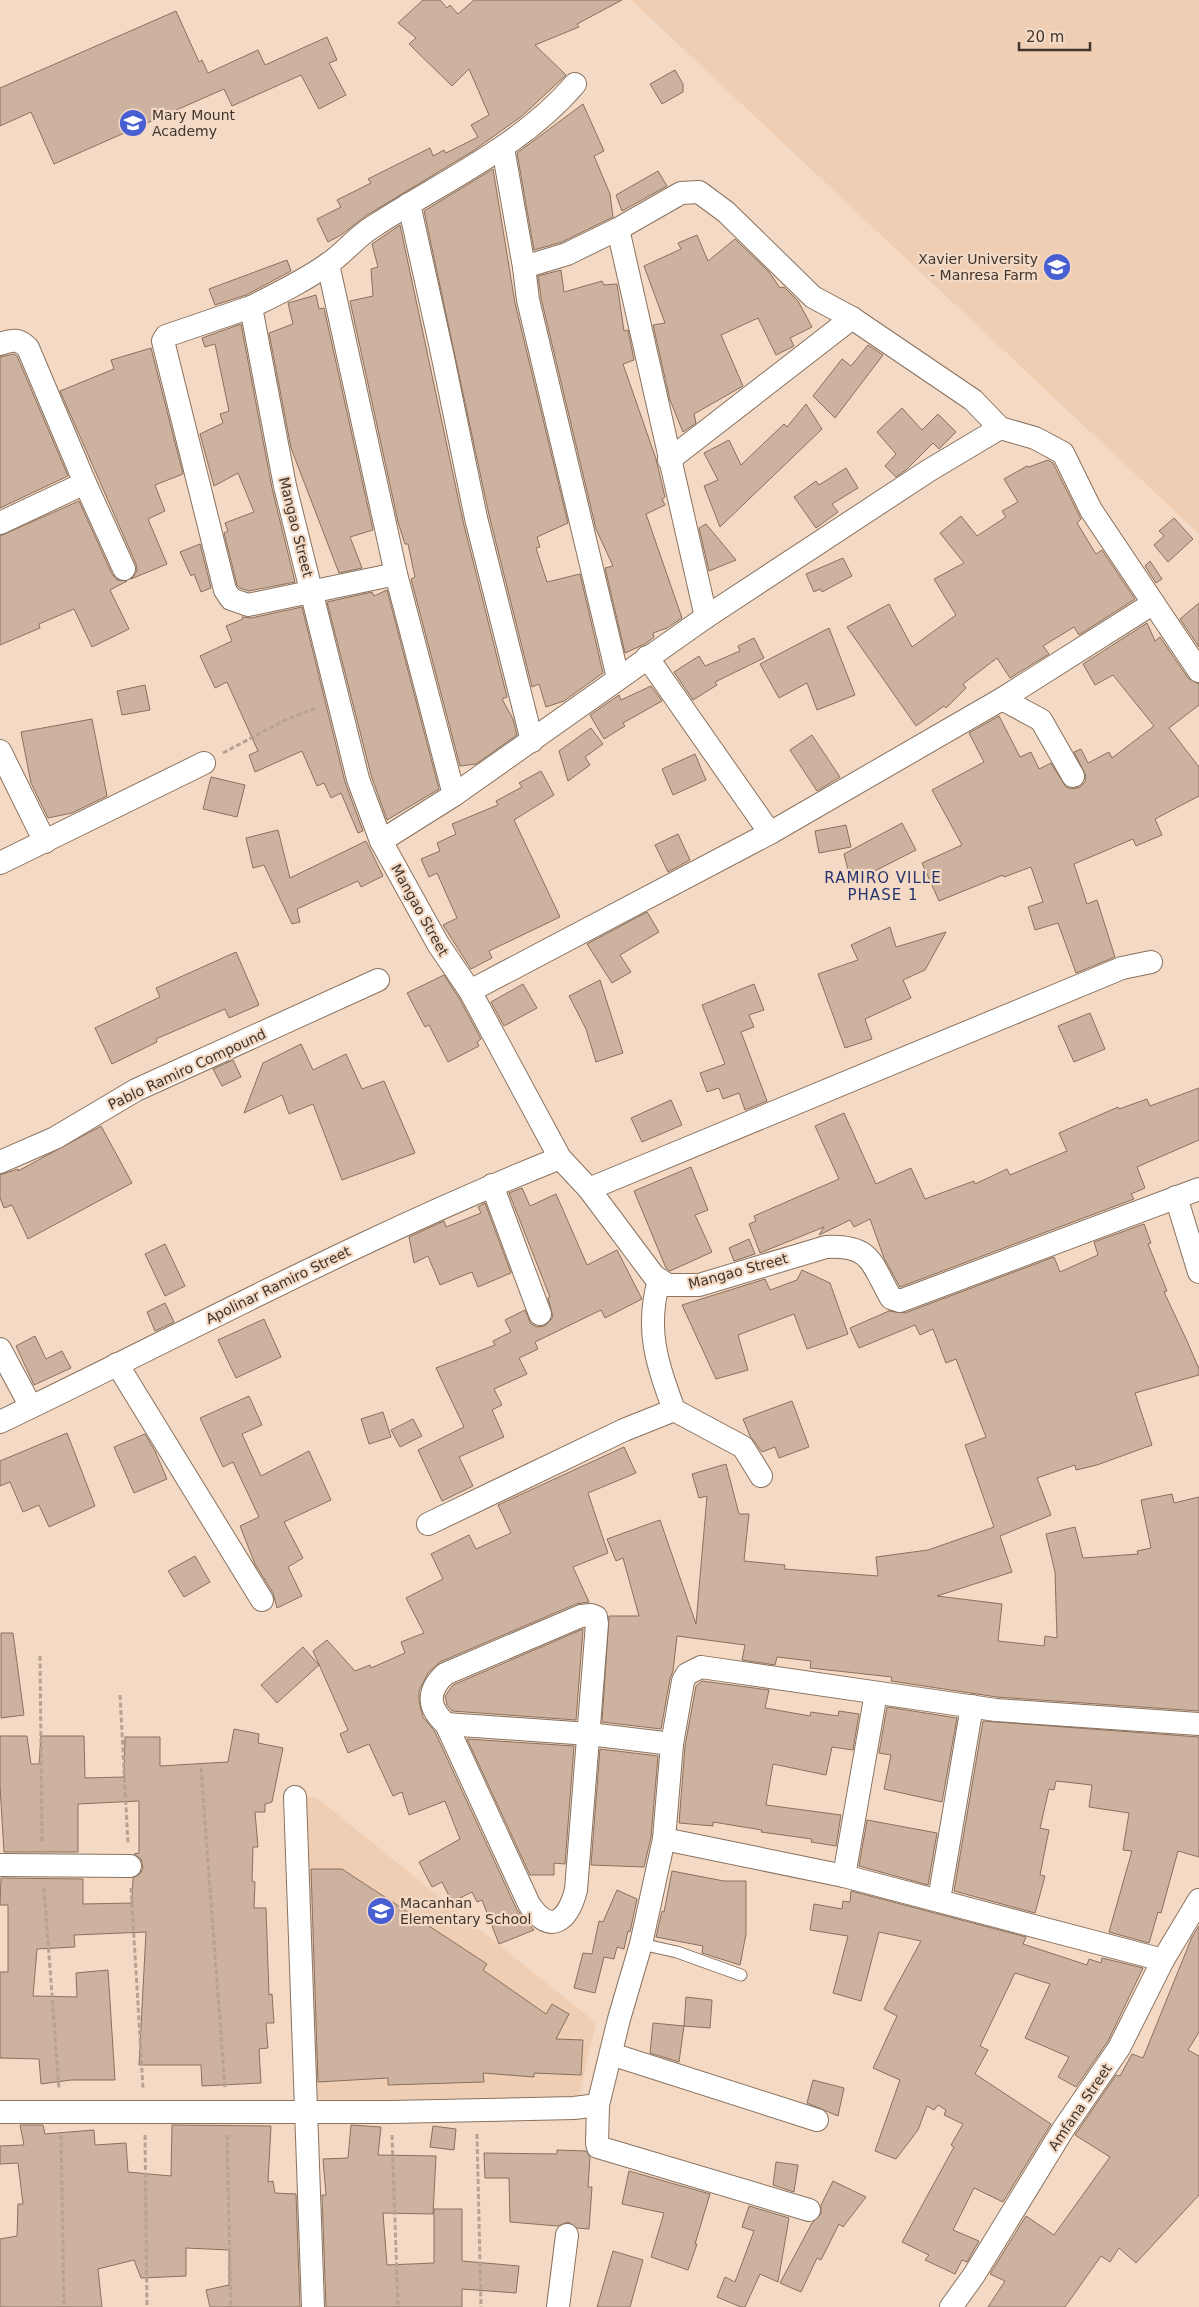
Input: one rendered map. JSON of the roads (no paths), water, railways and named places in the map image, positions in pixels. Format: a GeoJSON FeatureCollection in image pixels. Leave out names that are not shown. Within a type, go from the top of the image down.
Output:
{"type":"FeatureCollection","features":[{"type":"Feature","properties":{"kind":"street"},"geometry":{"type":"LineString","coordinates":[[396,574],[248,605],[231,599],[225,590],[163,341],[166,336],[251,306],[280,293],[328,264],[372,227],[503,148],[547,114],[575,84]]}},
{"type":"Feature","properties":{"kind":"street"},"geometry":{"type":"LineString","coordinates":[[503,148],[528,300],[618,678]]}},
{"type":"Feature","properties":{"kind":"street"},"geometry":{"type":"LineString","coordinates":[[524,267],[567,254],[618,229],[681,193],[699,192],[726,212],[813,296],[852,318],[973,400],[1000,428],[1036,438],[1063,453],[1091,510],[1152,604],[1199,671]]}},
{"type":"Feature","properties":{"kind":"street"},"geometry":{"type":"LineString","coordinates":[[409,204],[476,518],[532,741]]}},
{"type":"Feature","properties":{"kind":"street"},"geometry":{"type":"LineString","coordinates":[[618,229],[706,617]]}},
{"type":"Feature","properties":{"kind":"street"},"geometry":{"type":"LineString","coordinates":[[328,264],[396,574],[454,795]]}},
{"type":"Feature","properties":{"kind":"street","name":"Mangao Street"},"geometry":{"type":"LineString","coordinates":[[251,306],[285,486],[313,592],[337,699],[358,779],[381,841],[438,944],[470,991],[560,1158],[589,1189],[659,1280],[668,1285],[699,1285],[826,1247],[845,1246],[857,1249],[867,1256],[891,1298],[900,1301],[1176,1196]]}},
{"type":"Feature","properties":{"kind":"street"},"geometry":{"type":"LineString","coordinates":[[669,460],[852,318]]}},
{"type":"Feature","properties":{"kind":"street"},"geometry":{"type":"LineString","coordinates":[[0,344],[16,340],[21,341],[28,348],[85,483],[124,569]]}},
{"type":"Feature","properties":{"kind":"street"},"geometry":{"type":"LineString","coordinates":[[381,841],[454,795],[706,617],[928,471],[1000,428]]}},
{"type":"Feature","properties":{"kind":"street"},"geometry":{"type":"LineString","coordinates":[[0,523],[85,483]]}},
{"type":"Feature","properties":{"kind":"street"},"geometry":{"type":"LineString","coordinates":[[470,991],[770,832],[1002,699],[1152,604]]}},
{"type":"Feature","properties":{"kind":"street"},"geometry":{"type":"LineString","coordinates":[[647,657],[770,832]]}},
{"type":"Feature","properties":{"kind":"street"},"geometry":{"type":"LineString","coordinates":[[1002,699],[1041,720],[1073,776]]}},
{"type":"Feature","properties":{"kind":"street"},"geometry":{"type":"LineString","coordinates":[[0,751],[45,842]]}},
{"type":"Feature","properties":{"kind":"street"},"geometry":{"type":"LineString","coordinates":[[0,862],[45,842],[204,763]]}},
{"type":"Feature","properties":{"kind":"street"},"geometry":{"type":"LineString","coordinates":[[589,1189],[1113,972],[1151,962]]}},
{"type":"Feature","properties":{"kind":"street","name":"Pablo Ramiro Compound"},"geometry":{"type":"LineString","coordinates":[[0,1162],[55,1138],[136,1090],[378,980]]}},
{"type":"Feature","properties":{"kind":"street","name":"Apolinar Ramiro Street"},"geometry":{"type":"LineString","coordinates":[[0,1422],[331,1258],[492,1184],[560,1158]]}},
{"type":"Feature","properties":{"kind":"street"},"geometry":{"type":"LineString","coordinates":[[492,1184],[540,1314]]}},
{"type":"Feature","properties":{"kind":"street"},"geometry":{"type":"LineString","coordinates":[[1199,1189],[1176,1196],[1199,1272]]}},
{"type":"Feature","properties":{"kind":"street"},"geometry":{"type":"LineString","coordinates":[[659,1280],[653,1302],[654,1344],[659,1368],[674,1410],[743,1447],[761,1476]]}},
{"type":"Feature","properties":{"kind":"street"},"geometry":{"type":"LineString","coordinates":[[0,1349],[31,1407]]}},
{"type":"Feature","properties":{"kind":"street"},"geometry":{"type":"LineString","coordinates":[[117,1364],[262,1600]]}},
{"type":"Feature","properties":{"kind":"street"},"geometry":{"type":"LineString","coordinates":[[428,1524],[624,1430],[674,1410]]}},
{"type":"Feature","properties":{"kind":"street"},"geometry":{"type":"LineString","coordinates":[[591,1615],[596,1617],[597,1624],[589,1734],[576,1890],[567,1916],[556,1921],[547,1921],[537,1916],[529,1904],[446,1724],[438,1716],[432,1704],[434,1684],[444,1674],[581,1616],[591,1615]]}},
{"type":"Feature","properties":{"kind":"street"},"geometry":{"type":"LineString","coordinates":[[809,2210],[598,2147],[598,2105],[618,2019],[640,1944],[664,1839],[672,1744],[683,1681],[693,1669],[701,1667],[996,1710],[1199,1724]]}},
{"type":"Feature","properties":{"kind":"street"},"geometry":{"type":"LineString","coordinates":[[844,1876],[876,1693]]}},
{"type":"Feature","properties":{"kind":"street"},"geometry":{"type":"LineString","coordinates":[[939,1900],[972,1706]]}},
{"type":"Feature","properties":{"kind":"street"},"geometry":{"type":"LineString","coordinates":[[446,1724],[589,1734],[672,1744]]}},
{"type":"Feature","properties":{"kind":"street"},"geometry":{"type":"LineString","coordinates":[[295,1796],[313,2307]]}},
{"type":"Feature","properties":{"kind":"street"},"geometry":{"type":"LineString","coordinates":[[664,1839],[844,1876],[1164,1960]]}},
{"type":"Feature","properties":{"kind":"street"},"geometry":{"type":"LineString","coordinates":[[0,1865],[130,1866]]}},
{"type":"Feature","properties":{"kind":"street","name":"Amfana Street"},"geometry":{"type":"LineString","coordinates":[[951,2307],[974,2275],[1064,2128],[1119,2048],[1164,1960],[1199,1900]]}},
{"type":"Feature","properties":{"kind":"street"},"geometry":{"type":"LineString","coordinates":[[611,2054],[817,2120]]}},
{"type":"Feature","properties":{"kind":"street"},"geometry":{"type":"LineString","coordinates":[[0,2112],[391,2112],[574,2108],[598,2105]]}},
{"type":"Feature","properties":{"kind":"street"},"geometry":{"type":"LineString","coordinates":[[558,2307],[567,2235]]}},
{"type":"Feature","properties":{"kind":"lane"},"geometry":{"type":"LineString","coordinates":[[640,1944],[677,1952],[741,1975]]}},
{"type":"Feature","properties":{"kind":"place","name":"Mary Mount Academy"},"geometry":{"type":"Point","coordinates":[133,123]}},
{"type":"Feature","properties":{"kind":"place","name":"Xavier University - Manresa Farm"},"geometry":{"type":"Point","coordinates":[1057,267]}},
{"type":"Feature","properties":{"kind":"place","name":"Macanhan Elementary School"},"geometry":{"type":"Point","coordinates":[381,1911]}},
{"type":"Feature","properties":{"kind":"district","name":"RAMIRO VILLE PHASE 1"},"geometry":{"type":"Point","coordinates":[883,886]}}]}
